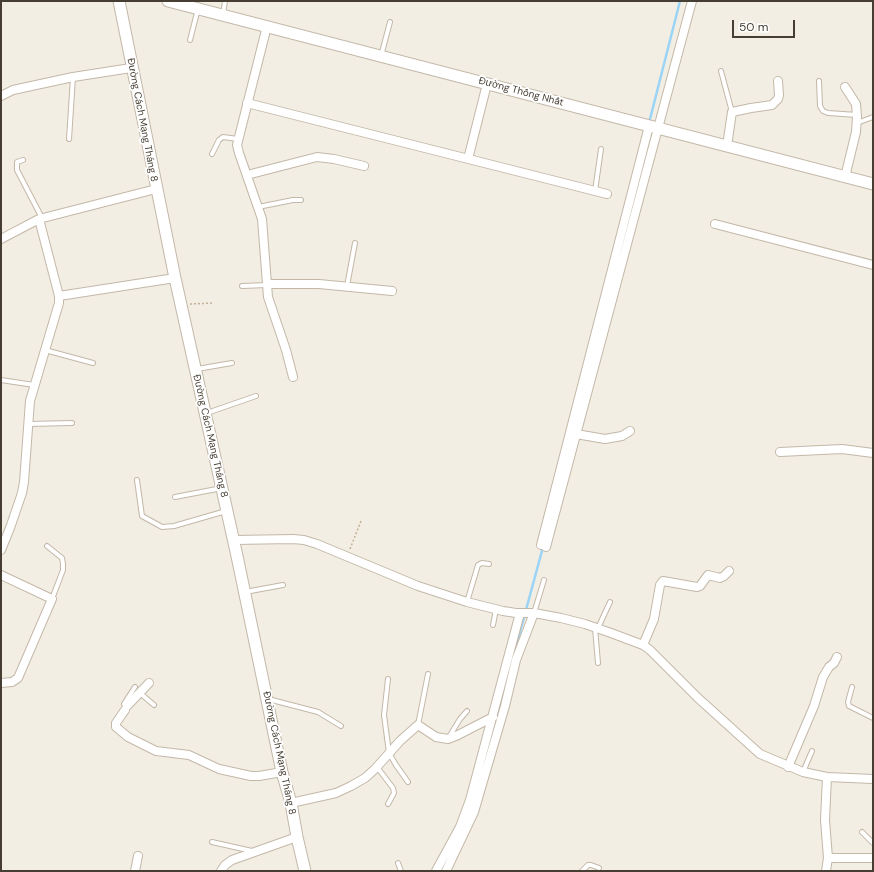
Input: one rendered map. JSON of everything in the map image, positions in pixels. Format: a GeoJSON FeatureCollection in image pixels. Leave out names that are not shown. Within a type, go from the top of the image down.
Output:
{"type":"FeatureCollection","features":[{"type":"Feature","properties":{"kind":"street","name":"Đường Cách Mạng Tháng 8"},"geometry":{"type":"LineString","coordinates":[[119,1],[131,68],[180,305],[234,540],[282,772],[291,803],[305,871]]}},
{"type":"Feature","properties":{"kind":"street","name":"Đường Thống Nhất"},"geometry":{"type":"LineString","coordinates":[[168,1],[873,184]]}},
{"type":"Feature","properties":{"kind":"street"},"geometry":{"type":"LineString","coordinates":[[654,127],[576,434],[544,546],[654,127],[692,1]]}},
{"type":"Feature","properties":{"kind":"street"},"geometry":{"type":"LineString","coordinates":[[267,26],[237,145],[264,229],[269,304],[286,350],[293,376]]}},
{"type":"Feature","properties":{"kind":"street"},"geometry":{"type":"LineString","coordinates":[[1,96],[13,90],[73,77],[131,68]]}},
{"type":"Feature","properties":{"kind":"street"},"geometry":{"type":"LineString","coordinates":[[727,146],[732,112],[772,105],[778,99],[779,95],[778,81]]}},
{"type":"Feature","properties":{"kind":"street"},"geometry":{"type":"LineString","coordinates":[[468,159],[487,84]]}},
{"type":"Feature","properties":{"kind":"street"},"geometry":{"type":"LineString","coordinates":[[845,87],[856,104],[857,119],[856,132],[845,177]]}},
{"type":"Feature","properties":{"kind":"street"},"geometry":{"type":"LineString","coordinates":[[247,103],[607,194]]}},
{"type":"Feature","properties":{"kind":"street"},"geometry":{"type":"LineString","coordinates":[[247,175],[317,157],[334,159],[364,166]]}},
{"type":"Feature","properties":{"kind":"street"},"geometry":{"type":"LineString","coordinates":[[1,239],[40,219],[156,189]]}},
{"type":"Feature","properties":{"kind":"street"},"geometry":{"type":"LineString","coordinates":[[1,550],[22,493],[30,401],[57,313],[59,296],[40,219]]}},
{"type":"Feature","properties":{"kind":"street"},"geometry":{"type":"LineString","coordinates":[[715,224],[873,265]]}},
{"type":"Feature","properties":{"kind":"street"},"geometry":{"type":"LineString","coordinates":[[59,296],[175,278]]}},
{"type":"Feature","properties":{"kind":"street"},"geometry":{"type":"LineString","coordinates":[[267,285],[319,284],[392,292]]}},
{"type":"Feature","properties":{"kind":"street"},"geometry":{"type":"LineString","coordinates":[[576,434],[604,439],[622,436],[630,432]]}},
{"type":"Feature","properties":{"kind":"street"},"geometry":{"type":"LineString","coordinates":[[780,452],[842,449],[873,453]]}},
{"type":"Feature","properties":{"kind":"street"},"geometry":{"type":"LineString","coordinates":[[1,525],[10,528]]}},
{"type":"Feature","properties":{"kind":"street"},"geometry":{"type":"LineString","coordinates":[[234,540],[304,540],[347,556],[418,586],[467,602],[496,609],[576,622],[643,645],[656,654],[698,698],[755,750],[788,767],[803,772],[827,777],[873,779]]}},
{"type":"Feature","properties":{"kind":"street"},"geometry":{"type":"LineString","coordinates":[[643,645],[654,619],[660,585],[663,581],[697,587],[700,586],[708,575],[720,578],[729,571]]}},
{"type":"Feature","properties":{"kind":"street"},"geometry":{"type":"LineString","coordinates":[[1,575],[52,599],[18,678],[12,682],[1,683]]}},
{"type":"Feature","properties":{"kind":"street"},"geometry":{"type":"LineString","coordinates":[[436,871],[460,827],[470,800],[493,717],[526,613]]}},
{"type":"Feature","properties":{"kind":"street"},"geometry":{"type":"LineString","coordinates":[[446,871],[474,812],[505,706],[526,613]]}},
{"type":"Feature","properties":{"kind":"street"},"geometry":{"type":"LineString","coordinates":[[788,767],[814,706],[823,677],[837,657]]}},
{"type":"Feature","properties":{"kind":"street"},"geometry":{"type":"LineString","coordinates":[[149,683],[137,690],[124,708],[116,723],[116,727],[128,737],[156,751],[189,755],[219,769],[251,776],[282,772]]}},
{"type":"Feature","properties":{"kind":"street"},"geometry":{"type":"LineString","coordinates":[[291,803],[336,793],[364,778],[400,740],[418,725],[436,737],[448,739],[493,717]]}},
{"type":"Feature","properties":{"kind":"street"},"geometry":{"type":"LineString","coordinates":[[826,871],[828,858],[825,820],[827,777]]}},
{"type":"Feature","properties":{"kind":"street"},"geometry":{"type":"LineString","coordinates":[[220,871],[232,860],[297,837]]}},
{"type":"Feature","properties":{"kind":"street"},"geometry":{"type":"LineString","coordinates":[[135,871],[138,856]]}},
{"type":"Feature","properties":{"kind":"street"},"geometry":{"type":"LineString","coordinates":[[828,858],[873,858]]}},
{"type":"Feature","properties":{"kind":"lane"},"geometry":{"type":"LineString","coordinates":[[222,15],[225,1]]}},
{"type":"Feature","properties":{"kind":"lane"},"geometry":{"type":"LineString","coordinates":[[190,40],[198,9]]}},
{"type":"Feature","properties":{"kind":"lane"},"geometry":{"type":"LineString","coordinates":[[381,56],[390,22]]}},
{"type":"Feature","properties":{"kind":"lane"},"geometry":{"type":"LineString","coordinates":[[721,71],[732,112]]}},
{"type":"Feature","properties":{"kind":"lane"},"geometry":{"type":"LineString","coordinates":[[69,139],[73,77]]}},
{"type":"Feature","properties":{"kind":"lane"},"geometry":{"type":"LineString","coordinates":[[818,81],[820,106],[823,111],[857,119],[873,117]]}},
{"type":"Feature","properties":{"kind":"lane"},"geometry":{"type":"LineString","coordinates":[[212,154],[219,140],[223,137],[238,139]]}},
{"type":"Feature","properties":{"kind":"lane"},"geometry":{"type":"LineString","coordinates":[[595,191],[601,149]]}},
{"type":"Feature","properties":{"kind":"lane"},"geometry":{"type":"LineString","coordinates":[[23,160],[17,162],[17,170],[40,219]]}},
{"type":"Feature","properties":{"kind":"lane"},"geometry":{"type":"LineString","coordinates":[[258,207],[293,200],[301,200]]}},
{"type":"Feature","properties":{"kind":"lane"},"geometry":{"type":"LineString","coordinates":[[347,287],[355,244]]}},
{"type":"Feature","properties":{"kind":"lane"},"geometry":{"type":"LineString","coordinates":[[242,286],[267,285]]}},
{"type":"Feature","properties":{"kind":"lane"},"geometry":{"type":"LineString","coordinates":[[45,350],[93,363]]}},
{"type":"Feature","properties":{"kind":"lane"},"geometry":{"type":"LineString","coordinates":[[195,369],[232,363]]}},
{"type":"Feature","properties":{"kind":"lane"},"geometry":{"type":"LineString","coordinates":[[1,380],[34,385]]}},
{"type":"Feature","properties":{"kind":"lane"},"geometry":{"type":"LineString","coordinates":[[204,414],[256,396]]}},
{"type":"Feature","properties":{"kind":"lane"},"geometry":{"type":"LineString","coordinates":[[28,424],[72,423]]}},
{"type":"Feature","properties":{"kind":"lane"},"geometry":{"type":"LineString","coordinates":[[137,480],[142,516],[162,527],[174,526],[227,511]]}},
{"type":"Feature","properties":{"kind":"lane"},"geometry":{"type":"LineString","coordinates":[[175,497],[222,488]]}},
{"type":"Feature","properties":{"kind":"lane"},"geometry":{"type":"LineString","coordinates":[[47,546],[62,558],[63,564],[63,570],[52,599]]}},
{"type":"Feature","properties":{"kind":"lane"},"geometry":{"type":"LineString","coordinates":[[467,602],[478,565],[480,563],[489,564]]}},
{"type":"Feature","properties":{"kind":"lane"},"geometry":{"type":"LineString","coordinates":[[526,613],[544,580]]}},
{"type":"Feature","properties":{"kind":"lane"},"geometry":{"type":"LineString","coordinates":[[245,592],[283,585]]}},
{"type":"Feature","properties":{"kind":"lane"},"geometry":{"type":"LineString","coordinates":[[598,663],[597,628],[610,602]]}},
{"type":"Feature","properties":{"kind":"lane"},"geometry":{"type":"LineString","coordinates":[[493,625],[496,609]]}},
{"type":"Feature","properties":{"kind":"lane"},"geometry":{"type":"LineString","coordinates":[[418,725],[428,674]]}},
{"type":"Feature","properties":{"kind":"lane"},"geometry":{"type":"LineString","coordinates":[[388,679],[384,716],[389,753],[408,782]]}},
{"type":"Feature","properties":{"kind":"lane"},"geometry":{"type":"LineString","coordinates":[[852,687],[848,702],[849,706],[873,718]]}},
{"type":"Feature","properties":{"kind":"lane"},"geometry":{"type":"LineString","coordinates":[[137,690],[154,705]]}},
{"type":"Feature","properties":{"kind":"lane"},"geometry":{"type":"LineString","coordinates":[[267,699],[318,712],[341,726]]}},
{"type":"Feature","properties":{"kind":"lane"},"geometry":{"type":"LineString","coordinates":[[448,739],[460,718],[467,711]]}},
{"type":"Feature","properties":{"kind":"lane"},"geometry":{"type":"LineString","coordinates":[[803,772],[812,751]]}},
{"type":"Feature","properties":{"kind":"lane"},"geometry":{"type":"LineString","coordinates":[[377,766],[393,788],[394,793],[388,804]]}},
{"type":"Feature","properties":{"kind":"lane"},"geometry":{"type":"LineString","coordinates":[[862,832],[873,843]]}},
{"type":"Feature","properties":{"kind":"lane"},"geometry":{"type":"LineString","coordinates":[[212,842],[255,852]]}},
{"type":"Feature","properties":{"kind":"lane"},"geometry":{"type":"LineString","coordinates":[[398,863],[401,871]]}},
{"type":"Feature","properties":{"kind":"lane"},"geometry":{"type":"LineString","coordinates":[[582,871],[588,865],[599,868]]}},
{"type":"Feature","properties":{"kind":"path"},"geometry":{"type":"LineString","coordinates":[[180,305],[214,302]]}},
{"type":"Feature","properties":{"kind":"path"},"geometry":{"type":"LineString","coordinates":[[347,556],[361,521]]}},
{"type":"Feature","properties":{"kind":"waterway"},"geometry":{"type":"LineString","coordinates":[[649,123],[680,1]]}},
{"type":"Feature","properties":{"kind":"waterway"},"geometry":{"type":"LineString","coordinates":[[513,658],[543,547]]}},
{"type":"Feature","properties":{"kind":"waterway"},"geometry":{"type":"LineString","coordinates":[[496,719],[510,668]]}}]}
